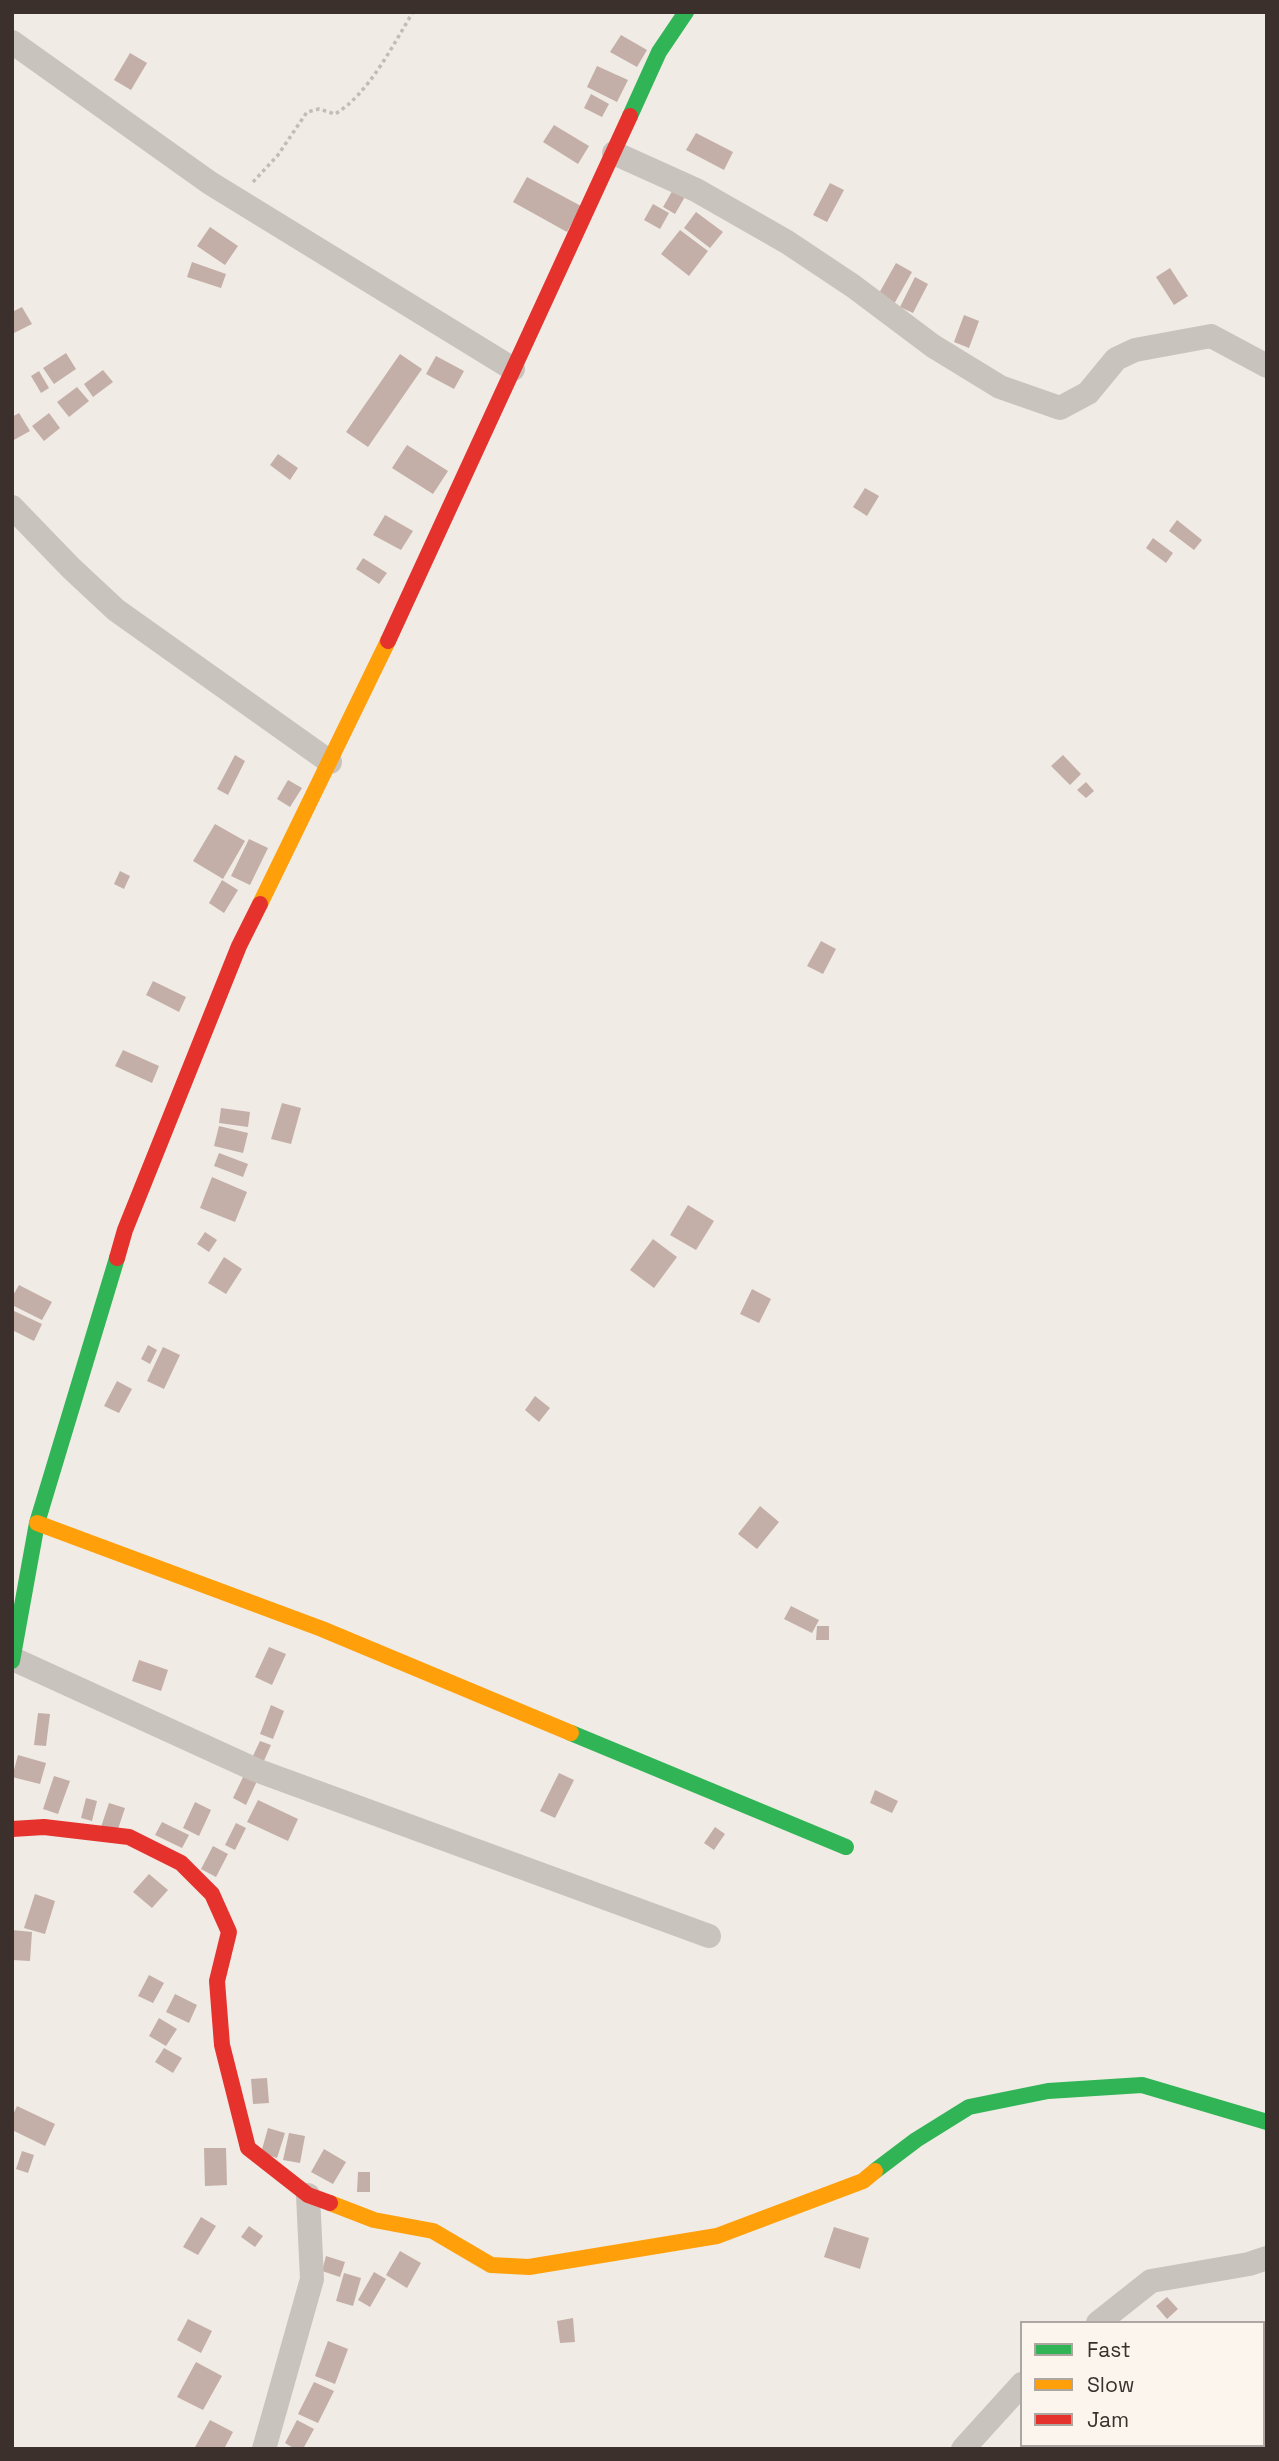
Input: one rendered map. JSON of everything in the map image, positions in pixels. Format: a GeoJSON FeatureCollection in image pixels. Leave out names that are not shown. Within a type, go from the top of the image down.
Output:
{"type":"FeatureCollection","features":[{"type":"Feature","properties":{"kind":"street"},"geometry":{"type":"LineString","coordinates":[[686,12],[659,52],[416,584],[239,946],[125,1230],[37,1523],[12,1660],[256,1770],[709,1936]]}},
{"type":"Feature","properties":{"kind":"street"},"geometry":{"type":"LineString","coordinates":[[12,42],[209,183],[513,369]]}},
{"type":"Feature","properties":{"kind":"street"},"geometry":{"type":"LineString","coordinates":[[614,153],[696,190],[787,242],[853,286],[933,346],[1000,387],[1060,408],[1088,393],[1116,359],[1135,350],[1211,336],[1267,366]]}},
{"type":"Feature","properties":{"kind":"street"},"geometry":{"type":"LineString","coordinates":[[12,507],[116,610],[330,762]]}},
{"type":"Feature","properties":{"kind":"street"},"geometry":{"type":"LineString","coordinates":[[37,1523],[322,1629],[846,1847]]}},
{"type":"Feature","properties":{"kind":"street"},"geometry":{"type":"LineString","coordinates":[[12,1829],[44,1827],[129,1836],[181,1863],[212,1894],[229,1932],[217,1981],[222,2045],[248,2148],[308,2195],[374,2220],[433,2231],[491,2265],[529,2267],[717,2236],[863,2181],[916,2140],[969,2107],[1048,2091],[1142,2085],[1267,2122]]}},
{"type":"Feature","properties":{"kind":"street"},"geometry":{"type":"LineString","coordinates":[[264,2449],[312,2279],[308,2195]]}},
{"type":"Feature","properties":{"kind":"street"},"geometry":{"type":"LineString","coordinates":[[1101,2321],[1151,2281],[1249,2264],[1267,2258]]}},
{"type":"Feature","properties":{"kind":"street"},"geometry":{"type":"LineString","coordinates":[[962,2449],[1020,2386]]}},
{"type":"Feature","properties":{"kind":"path"},"geometry":{"type":"LineString","coordinates":[[230,196],[250,185],[278,156],[307,112],[319,109],[335,114],[348,107],[382,64],[413,12]]}},
{"type":"Feature","properties":{"kind":"building"},"geometry":{"type":"Polygon","coordinates":[[[621,35],[647,50],[637,67],[610,52],[621,35]]]}},
{"type":"Feature","properties":{"kind":"building"},"geometry":{"type":"Polygon","coordinates":[[[130,53],[147,63],[131,90],[114,80],[130,53]]]}},
{"type":"Feature","properties":{"kind":"building"},"geometry":{"type":"Polygon","coordinates":[[[597,66],[628,80],[617,102],[587,87],[597,66]]]}},
{"type":"Feature","properties":{"kind":"building"},"geometry":{"type":"Polygon","coordinates":[[[591,94],[609,104],[602,117],[584,108],[591,94]]]}},
{"type":"Feature","properties":{"kind":"building"},"geometry":{"type":"Polygon","coordinates":[[[554,125],[589,146],[578,164],[543,142],[554,125]]]}},
{"type":"Feature","properties":{"kind":"building"},"geometry":{"type":"Polygon","coordinates":[[[696,133],[733,152],[724,170],[686,150],[696,133]]]}},
{"type":"Feature","properties":{"kind":"building"},"geometry":{"type":"Polygon","coordinates":[[[527,177],[581,206],[567,232],[513,202],[527,177]]]}},
{"type":"Feature","properties":{"kind":"building"},"geometry":{"type":"Polygon","coordinates":[[[830,183],[844,190],[827,222],[813,215],[830,183]]]}},
{"type":"Feature","properties":{"kind":"building"},"geometry":{"type":"Polygon","coordinates":[[[674,188],[686,195],[675,214],[663,207],[674,188]]]}},
{"type":"Feature","properties":{"kind":"building"},"geometry":{"type":"Polygon","coordinates":[[[653,204],[669,213],[660,229],[644,220],[653,204]]]}},
{"type":"Feature","properties":{"kind":"building"},"geometry":{"type":"Polygon","coordinates":[[[696,212],[723,232],[710,248],[684,228],[696,212]]]}},
{"type":"Feature","properties":{"kind":"building"},"geometry":{"type":"Polygon","coordinates":[[[210,227],[238,246],[225,265],[197,246],[210,227]]]}},
{"type":"Feature","properties":{"kind":"building"},"geometry":{"type":"Polygon","coordinates":[[[680,230],[708,251],[689,276],[661,254],[680,230]]]}},
{"type":"Feature","properties":{"kind":"building"},"geometry":{"type":"Polygon","coordinates":[[[192,262],[226,274],[221,288],[187,277],[192,262]]]}},
{"type":"Feature","properties":{"kind":"building"},"geometry":{"type":"Polygon","coordinates":[[[896,263],[912,272],[894,304],[878,295],[896,263]]]}},
{"type":"Feature","properties":{"kind":"building"},"geometry":{"type":"Polygon","coordinates":[[[1170,268],[1188,296],[1174,305],[1156,277],[1170,268]]]}},
{"type":"Feature","properties":{"kind":"building"},"geometry":{"type":"Polygon","coordinates":[[[915,277],[928,284],[913,313],[900,307],[915,277]]]}},
{"type":"Feature","properties":{"kind":"building"},"geometry":{"type":"Polygon","coordinates":[[[22,307],[32,324],[12,334],[12,312],[22,307]]]}},
{"type":"Feature","properties":{"kind":"building"},"geometry":{"type":"Polygon","coordinates":[[[964,315],[979,321],[969,348],[954,342],[964,315]]]}},
{"type":"Feature","properties":{"kind":"building"},"geometry":{"type":"Polygon","coordinates":[[[66,353],[76,369],[54,384],[43,368],[66,353]]]}},
{"type":"Feature","properties":{"kind":"building"},"geometry":{"type":"Polygon","coordinates":[[[400,354],[422,369],[368,447],[346,432],[400,354]]]}},
{"type":"Feature","properties":{"kind":"building"},"geometry":{"type":"Polygon","coordinates":[[[436,356],[464,371],[454,389],[426,374],[436,356]]]}},
{"type":"Feature","properties":{"kind":"building"},"geometry":{"type":"Polygon","coordinates":[[[103,370],[113,382],[93,397],[84,384],[103,370]]]}},
{"type":"Feature","properties":{"kind":"building"},"geometry":{"type":"Polygon","coordinates":[[[39,371],[49,388],[41,393],[31,376],[39,371]]]}},
{"type":"Feature","properties":{"kind":"building"},"geometry":{"type":"Polygon","coordinates":[[[77,387],[89,401],[69,417],[57,402],[77,387]]]}},
{"type":"Feature","properties":{"kind":"building"},"geometry":{"type":"Polygon","coordinates":[[[19,413],[30,431],[12,441],[12,417],[19,413]]]}},
{"type":"Feature","properties":{"kind":"building"},"geometry":{"type":"Polygon","coordinates":[[[49,413],[60,428],[44,441],[32,426],[49,413]]]}},
{"type":"Feature","properties":{"kind":"building"},"geometry":{"type":"Polygon","coordinates":[[[407,445],[448,471],[433,494],[392,468],[407,445]]]}},
{"type":"Feature","properties":{"kind":"building"},"geometry":{"type":"Polygon","coordinates":[[[278,454],[298,468],[290,480],[270,465],[278,454]]]}},
{"type":"Feature","properties":{"kind":"building"},"geometry":{"type":"Polygon","coordinates":[[[865,488],[879,496],[867,516],[853,507],[865,488]]]}},
{"type":"Feature","properties":{"kind":"building"},"geometry":{"type":"Polygon","coordinates":[[[385,515],[413,531],[401,550],[373,535],[385,515]]]}},
{"type":"Feature","properties":{"kind":"building"},"geometry":{"type":"Polygon","coordinates":[[[1177,520],[1202,540],[1194,550],[1169,531],[1177,520]]]}},
{"type":"Feature","properties":{"kind":"building"},"geometry":{"type":"Polygon","coordinates":[[[1153,538],[1173,553],[1166,563],[1146,548],[1153,538]]]}},
{"type":"Feature","properties":{"kind":"building"},"geometry":{"type":"Polygon","coordinates":[[[363,558],[387,573],[379,584],[356,569],[363,558]]]}},
{"type":"Feature","properties":{"kind":"building"},"geometry":{"type":"Polygon","coordinates":[[[235,755],[245,761],[228,795],[217,789],[235,755]]]}},
{"type":"Feature","properties":{"kind":"building"},"geometry":{"type":"Polygon","coordinates":[[[1063,755],[1081,774],[1070,785],[1051,766],[1063,755]]]}},
{"type":"Feature","properties":{"kind":"building"},"geometry":{"type":"Polygon","coordinates":[[[288,780],[302,788],[290,807],[277,799],[288,780]]]}},
{"type":"Feature","properties":{"kind":"building"},"geometry":{"type":"Polygon","coordinates":[[[1086,782],[1094,791],[1086,798],[1077,790],[1086,782]]]}},
{"type":"Feature","properties":{"kind":"building"},"geometry":{"type":"Polygon","coordinates":[[[215,824],[245,841],[223,879],[193,861],[215,824]]]}},
{"type":"Feature","properties":{"kind":"building"},"geometry":{"type":"Polygon","coordinates":[[[249,839],[268,848],[250,885],[231,876],[249,839]]]}},
{"type":"Feature","properties":{"kind":"building"},"geometry":{"type":"Polygon","coordinates":[[[120,871],[130,876],[124,889],[114,884],[120,871]]]}},
{"type":"Feature","properties":{"kind":"building"},"geometry":{"type":"Polygon","coordinates":[[[222,880],[238,890],[224,913],[209,903],[222,880]]]}},
{"type":"Feature","properties":{"kind":"building"},"geometry":{"type":"Polygon","coordinates":[[[821,941],[836,949],[823,974],[807,966],[821,941]]]}},
{"type":"Feature","properties":{"kind":"building"},"geometry":{"type":"Polygon","coordinates":[[[153,981],[186,997],[179,1012],[146,995],[153,981]]]}},
{"type":"Feature","properties":{"kind":"building"},"geometry":{"type":"Polygon","coordinates":[[[123,1050],[159,1066],[152,1083],[115,1066],[123,1050]]]}},
{"type":"Feature","properties":{"kind":"building"},"geometry":{"type":"Polygon","coordinates":[[[282,1103],[301,1108],[291,1144],[271,1139],[282,1103]]]}},
{"type":"Feature","properties":{"kind":"building"},"geometry":{"type":"Polygon","coordinates":[[[221,1108],[250,1112],[248,1127],[219,1123],[221,1108]]]}},
{"type":"Feature","properties":{"kind":"building"},"geometry":{"type":"Polygon","coordinates":[[[219,1126],[248,1133],[243,1153],[214,1146],[219,1126]]]}},
{"type":"Feature","properties":{"kind":"building"},"geometry":{"type":"Polygon","coordinates":[[[219,1153],[248,1164],[243,1177],[214,1166],[219,1153]]]}},
{"type":"Feature","properties":{"kind":"building"},"geometry":{"type":"Polygon","coordinates":[[[212,1177],[247,1192],[235,1222],[200,1208],[212,1177]]]}},
{"type":"Feature","properties":{"kind":"building"},"geometry":{"type":"Polygon","coordinates":[[[688,1205],[714,1221],[696,1250],[670,1235],[688,1205]]]}},
{"type":"Feature","properties":{"kind":"building"},"geometry":{"type":"Polygon","coordinates":[[[205,1232],[217,1240],[209,1252],[197,1244],[205,1232]]]}},
{"type":"Feature","properties":{"kind":"building"},"geometry":{"type":"Polygon","coordinates":[[[653,1239],[677,1257],[654,1288],[630,1270],[653,1239]]]}},
{"type":"Feature","properties":{"kind":"building"},"geometry":{"type":"Polygon","coordinates":[[[224,1257],[242,1269],[226,1294],[208,1283],[224,1257]]]}},
{"type":"Feature","properties":{"kind":"building"},"geometry":{"type":"Polygon","coordinates":[[[19,1285],[52,1302],[42,1320],[12,1305],[12,1297],[19,1285]]]}},
{"type":"Feature","properties":{"kind":"building"},"geometry":{"type":"Polygon","coordinates":[[[752,1289],[771,1299],[759,1323],[740,1314],[752,1289]]]}},
{"type":"Feature","properties":{"kind":"building"},"geometry":{"type":"Polygon","coordinates":[[[12,1310],[42,1324],[34,1341],[12,1330],[12,1310]]]}},
{"type":"Feature","properties":{"kind":"building"},"geometry":{"type":"Polygon","coordinates":[[[148,1345],[157,1350],[150,1364],[141,1359],[148,1345]]]}},
{"type":"Feature","properties":{"kind":"building"},"geometry":{"type":"Polygon","coordinates":[[[163,1347],[180,1355],[164,1389],[147,1381],[163,1347]]]}},
{"type":"Feature","properties":{"kind":"building"},"geometry":{"type":"Polygon","coordinates":[[[117,1381],[132,1389],[119,1413],[104,1406],[117,1381]]]}},
{"type":"Feature","properties":{"kind":"building"},"geometry":{"type":"Polygon","coordinates":[[[535,1396],[550,1408],[539,1422],[525,1410],[535,1396]]]}},
{"type":"Feature","properties":{"kind":"building"},"geometry":{"type":"Polygon","coordinates":[[[760,1506],[779,1522],[757,1549],[738,1534],[760,1506]]]}},
{"type":"Feature","properties":{"kind":"building"},"geometry":{"type":"Polygon","coordinates":[[[791,1606],[819,1620],[812,1633],[784,1619],[791,1606]]]}},
{"type":"Feature","properties":{"kind":"building"},"geometry":{"type":"Polygon","coordinates":[[[817,1626],[829,1626],[829,1640],[816,1640],[817,1626]]]}},
{"type":"Feature","properties":{"kind":"building"},"geometry":{"type":"Polygon","coordinates":[[[269,1647],[286,1654],[272,1685],[255,1677],[269,1647]]]}},
{"type":"Feature","properties":{"kind":"building"},"geometry":{"type":"Polygon","coordinates":[[[139,1660],[168,1670],[161,1691],[132,1681],[139,1660]]]}},
{"type":"Feature","properties":{"kind":"building"},"geometry":{"type":"Polygon","coordinates":[[[271,1705],[284,1711],[273,1739],[260,1734],[271,1705]]]}},
{"type":"Feature","properties":{"kind":"building"},"geometry":{"type":"Polygon","coordinates":[[[38,1713],[50,1714],[46,1746],[34,1745],[38,1713]]]}},
{"type":"Feature","properties":{"kind":"building"},"geometry":{"type":"Polygon","coordinates":[[[260,1741],[271,1745],[263,1763],[252,1758],[260,1741]]]}},
{"type":"Feature","properties":{"kind":"building"},"geometry":{"type":"Polygon","coordinates":[[[18,1755],[46,1763],[40,1784],[12,1777],[18,1755]]]}},
{"type":"Feature","properties":{"kind":"building"},"geometry":{"type":"Polygon","coordinates":[[[559,1773],[574,1780],[555,1818],[540,1811],[559,1773]]]}},
{"type":"Feature","properties":{"kind":"building"},"geometry":{"type":"Polygon","coordinates":[[[244,1775],[257,1781],[246,1805],[233,1798],[244,1775]]]}},
{"type":"Feature","properties":{"kind":"building"},"geometry":{"type":"Polygon","coordinates":[[[54,1776],[70,1781],[58,1814],[43,1809],[54,1776]]]}},
{"type":"Feature","properties":{"kind":"building"},"geometry":{"type":"Polygon","coordinates":[[[875,1790],[898,1801],[892,1813],[870,1803],[875,1790]]]}},
{"type":"Feature","properties":{"kind":"building"},"geometry":{"type":"Polygon","coordinates":[[[86,1798],[97,1801],[92,1821],[81,1818],[86,1798]]]}},
{"type":"Feature","properties":{"kind":"building"},"geometry":{"type":"Polygon","coordinates":[[[258,1800],[298,1819],[288,1841],[247,1822],[258,1800]]]}},
{"type":"Feature","properties":{"kind":"building"},"geometry":{"type":"Polygon","coordinates":[[[195,1802],[211,1810],[199,1836],[183,1828],[195,1802]]]}},
{"type":"Feature","properties":{"kind":"building"},"geometry":{"type":"Polygon","coordinates":[[[109,1803],[125,1808],[117,1832],[101,1827],[109,1803]]]}},
{"type":"Feature","properties":{"kind":"building"},"geometry":{"type":"Polygon","coordinates":[[[162,1822],[189,1835],[182,1848],[155,1835],[162,1822]]]}},
{"type":"Feature","properties":{"kind":"building"},"geometry":{"type":"Polygon","coordinates":[[[236,1823],[246,1828],[235,1850],[225,1845],[236,1823]]]}},
{"type":"Feature","properties":{"kind":"building"},"geometry":{"type":"Polygon","coordinates":[[[715,1827],[725,1834],[714,1850],[704,1843],[715,1827]]]}},
{"type":"Feature","properties":{"kind":"building"},"geometry":{"type":"Polygon","coordinates":[[[213,1846],[228,1854],[216,1877],[201,1869],[213,1846]]]}},
{"type":"Feature","properties":{"kind":"building"},"geometry":{"type":"Polygon","coordinates":[[[149,1874],[168,1890],[152,1908],[133,1892],[149,1874]]]}},
{"type":"Feature","properties":{"kind":"building"},"geometry":{"type":"Polygon","coordinates":[[[35,1894],[55,1901],[45,1934],[24,1928],[35,1894]]]}},
{"type":"Feature","properties":{"kind":"building"},"geometry":{"type":"Polygon","coordinates":[[[12,1930],[32,1932],[30,1961],[12,1960],[12,1930]]]}},
{"type":"Feature","properties":{"kind":"building"},"geometry":{"type":"Polygon","coordinates":[[[149,1975],[164,1983],[153,2003],[138,1996],[149,1975]]]}},
{"type":"Feature","properties":{"kind":"building"},"geometry":{"type":"Polygon","coordinates":[[[175,1994],[197,2005],[189,2023],[166,2012],[175,1994]]]}},
{"type":"Feature","properties":{"kind":"building"},"geometry":{"type":"Polygon","coordinates":[[[159,2018],[177,2029],[166,2046],[149,2036],[159,2018]]]}},
{"type":"Feature","properties":{"kind":"building"},"geometry":{"type":"Polygon","coordinates":[[[164,2048],[182,2058],[173,2073],[155,2062],[164,2048]]]}},
{"type":"Feature","properties":{"kind":"building"},"geometry":{"type":"Polygon","coordinates":[[[267,2078],[269,2103],[253,2104],[251,2079],[267,2078]]]}},
{"type":"Feature","properties":{"kind":"building"},"geometry":{"type":"Polygon","coordinates":[[[17,2106],[55,2124],[45,2146],[12,2130],[12,2117],[17,2106]]]}},
{"type":"Feature","properties":{"kind":"building"},"geometry":{"type":"Polygon","coordinates":[[[268,2128],[285,2133],[277,2158],[261,2153],[268,2128]]]}},
{"type":"Feature","properties":{"kind":"building"},"geometry":{"type":"Polygon","coordinates":[[[289,2133],[305,2136],[300,2163],[283,2160],[289,2133]]]}},
{"type":"Feature","properties":{"kind":"building"},"geometry":{"type":"Polygon","coordinates":[[[204,2148],[226,2148],[227,2185],[205,2186],[204,2148]]]}},
{"type":"Feature","properties":{"kind":"building"},"geometry":{"type":"Polygon","coordinates":[[[324,2149],[346,2162],[333,2184],[311,2172],[324,2149]]]}},
{"type":"Feature","properties":{"kind":"building"},"geometry":{"type":"Polygon","coordinates":[[[22,2151],[34,2155],[28,2173],[16,2169],[22,2151]]]}},
{"type":"Feature","properties":{"kind":"building"},"geometry":{"type":"Polygon","coordinates":[[[358,2172],[370,2172],[370,2192],[357,2192],[358,2172]]]}},
{"type":"Feature","properties":{"kind":"building"},"geometry":{"type":"Polygon","coordinates":[[[201,2217],[216,2226],[198,2255],[183,2247],[201,2217]]]}},
{"type":"Feature","properties":{"kind":"building"},"geometry":{"type":"Polygon","coordinates":[[[249,2226],[263,2236],[255,2247],[241,2237],[249,2226]]]}},
{"type":"Feature","properties":{"kind":"building"},"geometry":{"type":"Polygon","coordinates":[[[834,2227],[869,2238],[860,2269],[824,2257],[834,2227]]]}},
{"type":"Feature","properties":{"kind":"building"},"geometry":{"type":"Polygon","coordinates":[[[400,2251],[421,2263],[407,2288],[386,2275],[400,2251]]]}},
{"type":"Feature","properties":{"kind":"building"},"geometry":{"type":"Polygon","coordinates":[[[326,2256],[345,2262],[340,2277],[322,2271],[326,2256]]]}},
{"type":"Feature","properties":{"kind":"building"},"geometry":{"type":"Polygon","coordinates":[[[374,2272],[386,2279],[370,2307],[358,2300],[374,2272]]]}},
{"type":"Feature","properties":{"kind":"building"},"geometry":{"type":"Polygon","coordinates":[[[344,2273],[361,2278],[353,2306],[336,2301],[344,2273]]]}},
{"type":"Feature","properties":{"kind":"building"},"geometry":{"type":"Polygon","coordinates":[[[1167,2297],[1178,2309],[1167,2319],[1156,2306],[1167,2297]]]}},
{"type":"Feature","properties":{"kind":"building"},"geometry":{"type":"Polygon","coordinates":[[[573,2318],[575,2342],[560,2343],[557,2321],[573,2318]]]}},
{"type":"Feature","properties":{"kind":"building"},"geometry":{"type":"Polygon","coordinates":[[[188,2319],[212,2331],[201,2353],[177,2340],[188,2319]]]}},
{"type":"Feature","properties":{"kind":"building"},"geometry":{"type":"Polygon","coordinates":[[[328,2341],[348,2349],[335,2384],[315,2376],[328,2341]]]}},
{"type":"Feature","properties":{"kind":"building"},"geometry":{"type":"Polygon","coordinates":[[[196,2362],[222,2376],[203,2410],[177,2397],[196,2362]]]}},
{"type":"Feature","properties":{"kind":"building"},"geometry":{"type":"Polygon","coordinates":[[[314,2382],[334,2391],[318,2423],[298,2414],[314,2382]]]}},
{"type":"Feature","properties":{"kind":"building"},"geometry":{"type":"Polygon","coordinates":[[[210,2420],[233,2432],[224,2449],[194,2449],[210,2420]]]}},
{"type":"Feature","properties":{"kind":"building"},"geometry":{"type":"Polygon","coordinates":[[[297,2420],[314,2429],[303,2449],[295,2449],[285,2443],[297,2420]]]}},
{"type":"Feature","properties":{"kind":"traffic: fast"},"geometry":{"type":"LineString","coordinates":[[630,116],[659,52],[686,12]]}},
{"type":"Feature","properties":{"kind":"traffic: fast"},"geometry":{"type":"LineString","coordinates":[[12,1661],[37,1523],[117,1258]]}},
{"type":"Feature","properties":{"kind":"traffic: fast"},"geometry":{"type":"LineString","coordinates":[[571,1733],[846,1847]]}},
{"type":"Feature","properties":{"kind":"traffic: fast"},"geometry":{"type":"LineString","coordinates":[[875,2171],[916,2140],[969,2107],[1048,2091],[1142,2085],[1267,2122]]}},
{"type":"Feature","properties":{"kind":"traffic: slow"},"geometry":{"type":"LineString","coordinates":[[260,904],[388,641]]}},
{"type":"Feature","properties":{"kind":"traffic: slow"},"geometry":{"type":"LineString","coordinates":[[37,1523],[322,1629],[571,1733]]}},
{"type":"Feature","properties":{"kind":"traffic: slow"},"geometry":{"type":"LineString","coordinates":[[330,2203],[374,2220],[433,2231],[491,2265],[529,2267],[717,2236],[863,2181],[875,2171]]}},
{"type":"Feature","properties":{"kind":"traffic: jam"},"geometry":{"type":"LineString","coordinates":[[388,641],[630,116]]}},
{"type":"Feature","properties":{"kind":"traffic: jam"},"geometry":{"type":"LineString","coordinates":[[117,1258],[125,1230],[239,946],[260,904]]}},
{"type":"Feature","properties":{"kind":"traffic: jam"},"geometry":{"type":"LineString","coordinates":[[12,1829],[44,1827],[129,1837],[181,1863],[212,1894],[229,1932],[217,1981],[222,2045],[248,2148],[308,2195],[330,2203]]}}]}
